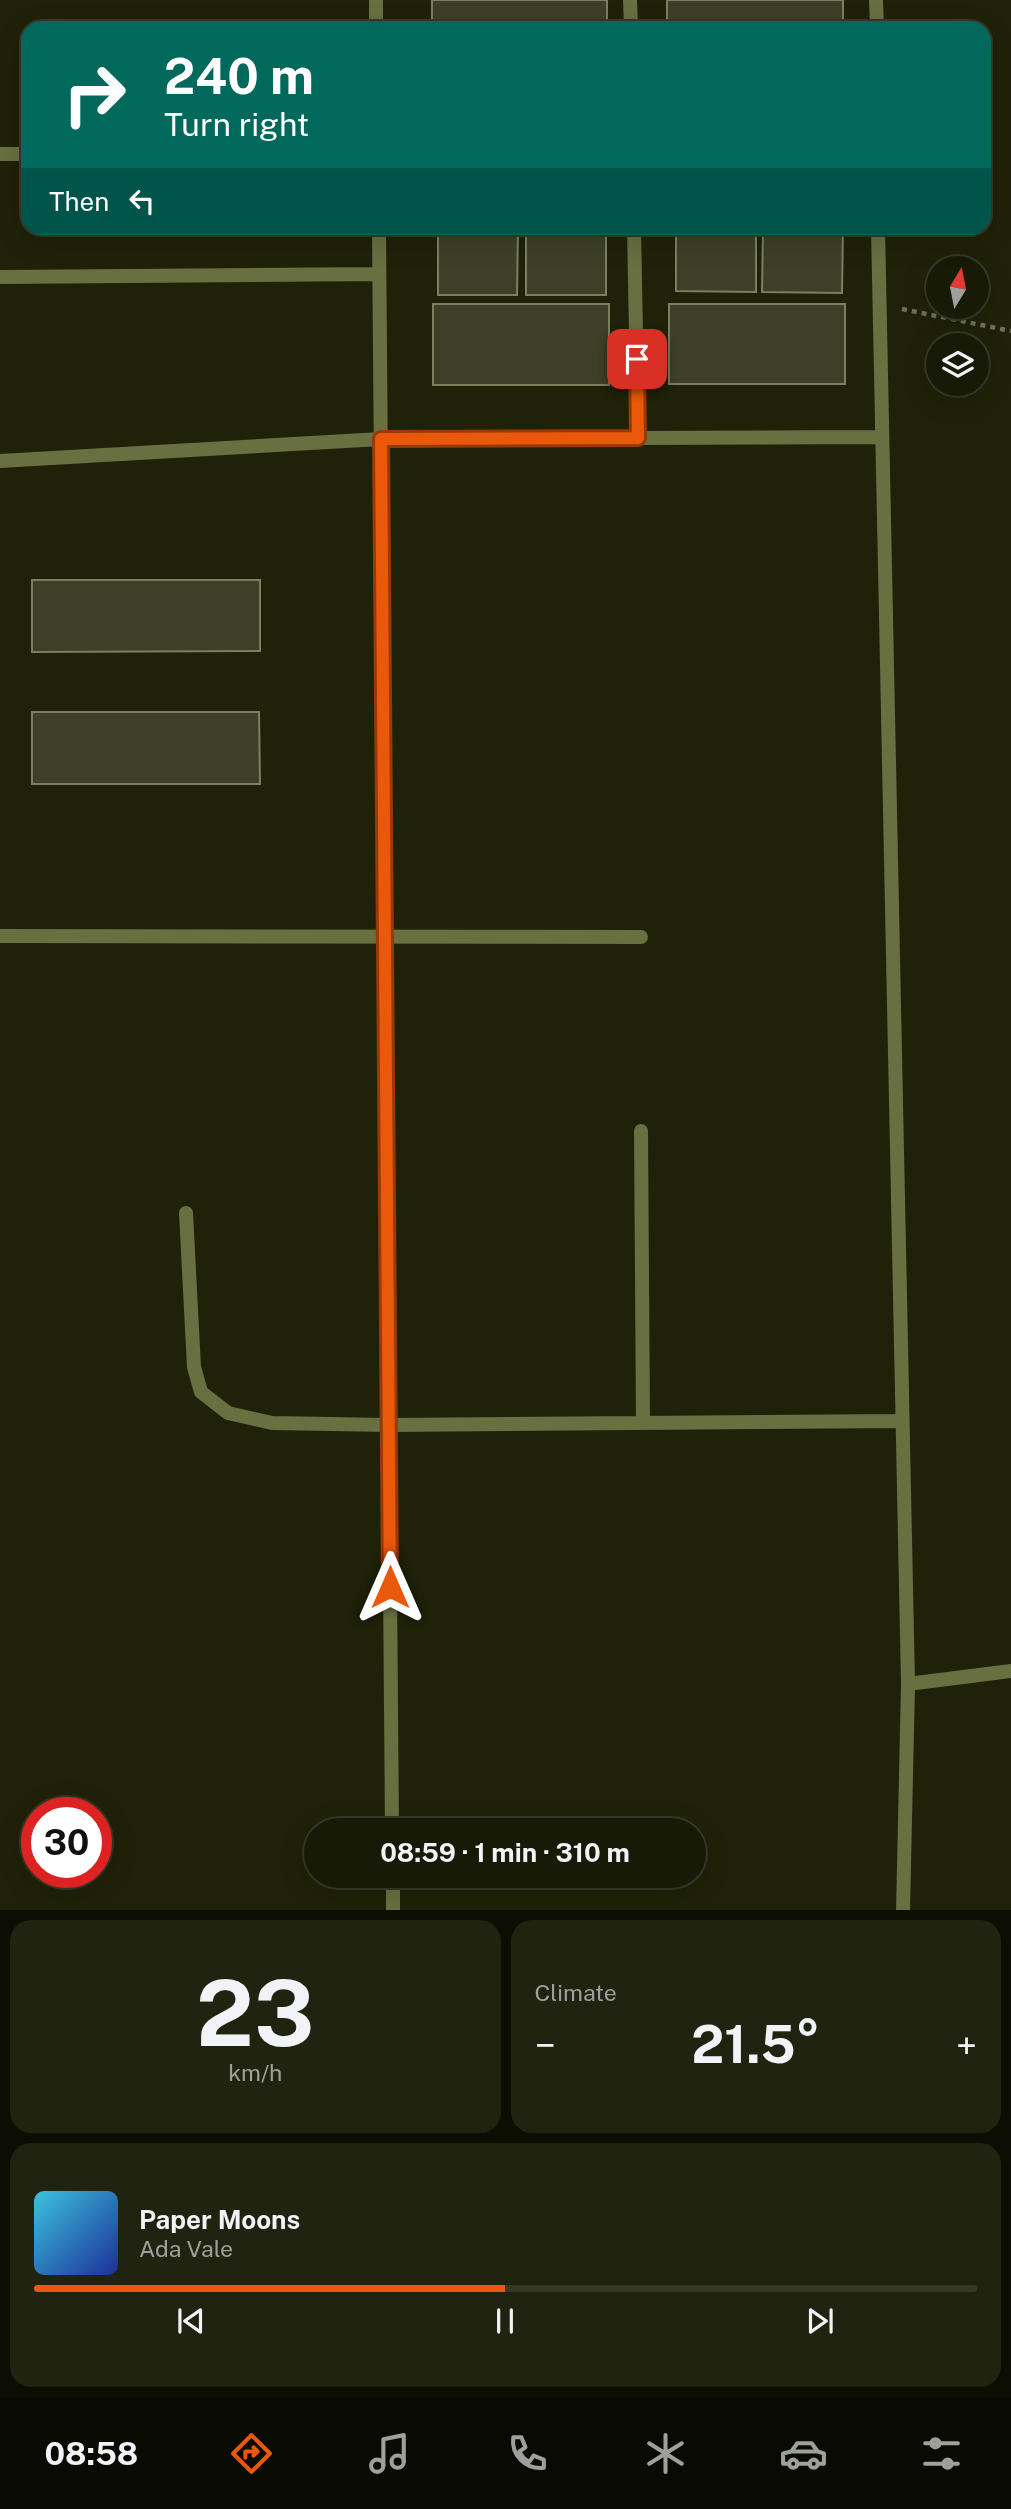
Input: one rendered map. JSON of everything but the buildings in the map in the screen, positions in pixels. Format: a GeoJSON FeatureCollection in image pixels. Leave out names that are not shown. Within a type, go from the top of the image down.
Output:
{"type":"FeatureCollection","features":[{"type":"Feature","properties":{"kind":"street"},"geometry":{"type":"LineString","coordinates":[[376,0],[376,21]]}},
{"type":"Feature","properties":{"kind":"street"},"geometry":{"type":"LineString","coordinates":[[630,0],[631,21]]}},
{"type":"Feature","properties":{"kind":"street"},"geometry":{"type":"LineString","coordinates":[[876,0],[877,21]]}},
{"type":"Feature","properties":{"kind":"street"},"geometry":{"type":"LineString","coordinates":[[0,154],[21,154]]}},
{"type":"Feature","properties":{"kind":"street"},"geometry":{"type":"LineString","coordinates":[[379,235],[392,1818]]}},
{"type":"Feature","properties":{"kind":"street"},"geometry":{"type":"LineString","coordinates":[[634,235],[638,438]]}},
{"type":"Feature","properties":{"kind":"street"},"geometry":{"type":"LineString","coordinates":[[878,235],[880,437],[908,1684],[903,1910]]}},
{"type":"Feature","properties":{"kind":"street"},"geometry":{"type":"LineString","coordinates":[[0,277],[379,274]]}},
{"type":"Feature","properties":{"kind":"street"},"geometry":{"type":"LineString","coordinates":[[0,461],[381,439],[880,437]]}},
{"type":"Feature","properties":{"kind":"street"},"geometry":{"type":"LineString","coordinates":[[0,936],[641,937]]}},
{"type":"Feature","properties":{"kind":"street"},"geometry":{"type":"LineString","coordinates":[[641,1130],[643,1423]]}},
{"type":"Feature","properties":{"kind":"street"},"geometry":{"type":"LineString","coordinates":[[186,1213],[194,1367],[201,1392],[228,1413],[272,1423],[389,1426],[902,1421]]}},
{"type":"Feature","properties":{"kind":"street"},"geometry":{"type":"LineString","coordinates":[[908,1684],[1011,1671]]}},
{"type":"Feature","properties":{"kind":"street"},"geometry":{"type":"LineString","coordinates":[[393,1888],[393,1910]]}},
{"type":"Feature","properties":{"kind":"path"},"geometry":{"type":"LineString","coordinates":[[879,304],[1011,331]]}},
{"type":"Feature","properties":{"kind":"route"},"geometry":{"type":"LineString","coordinates":[[390,1587],[381,439],[638,438],[637,359]]}}]}
